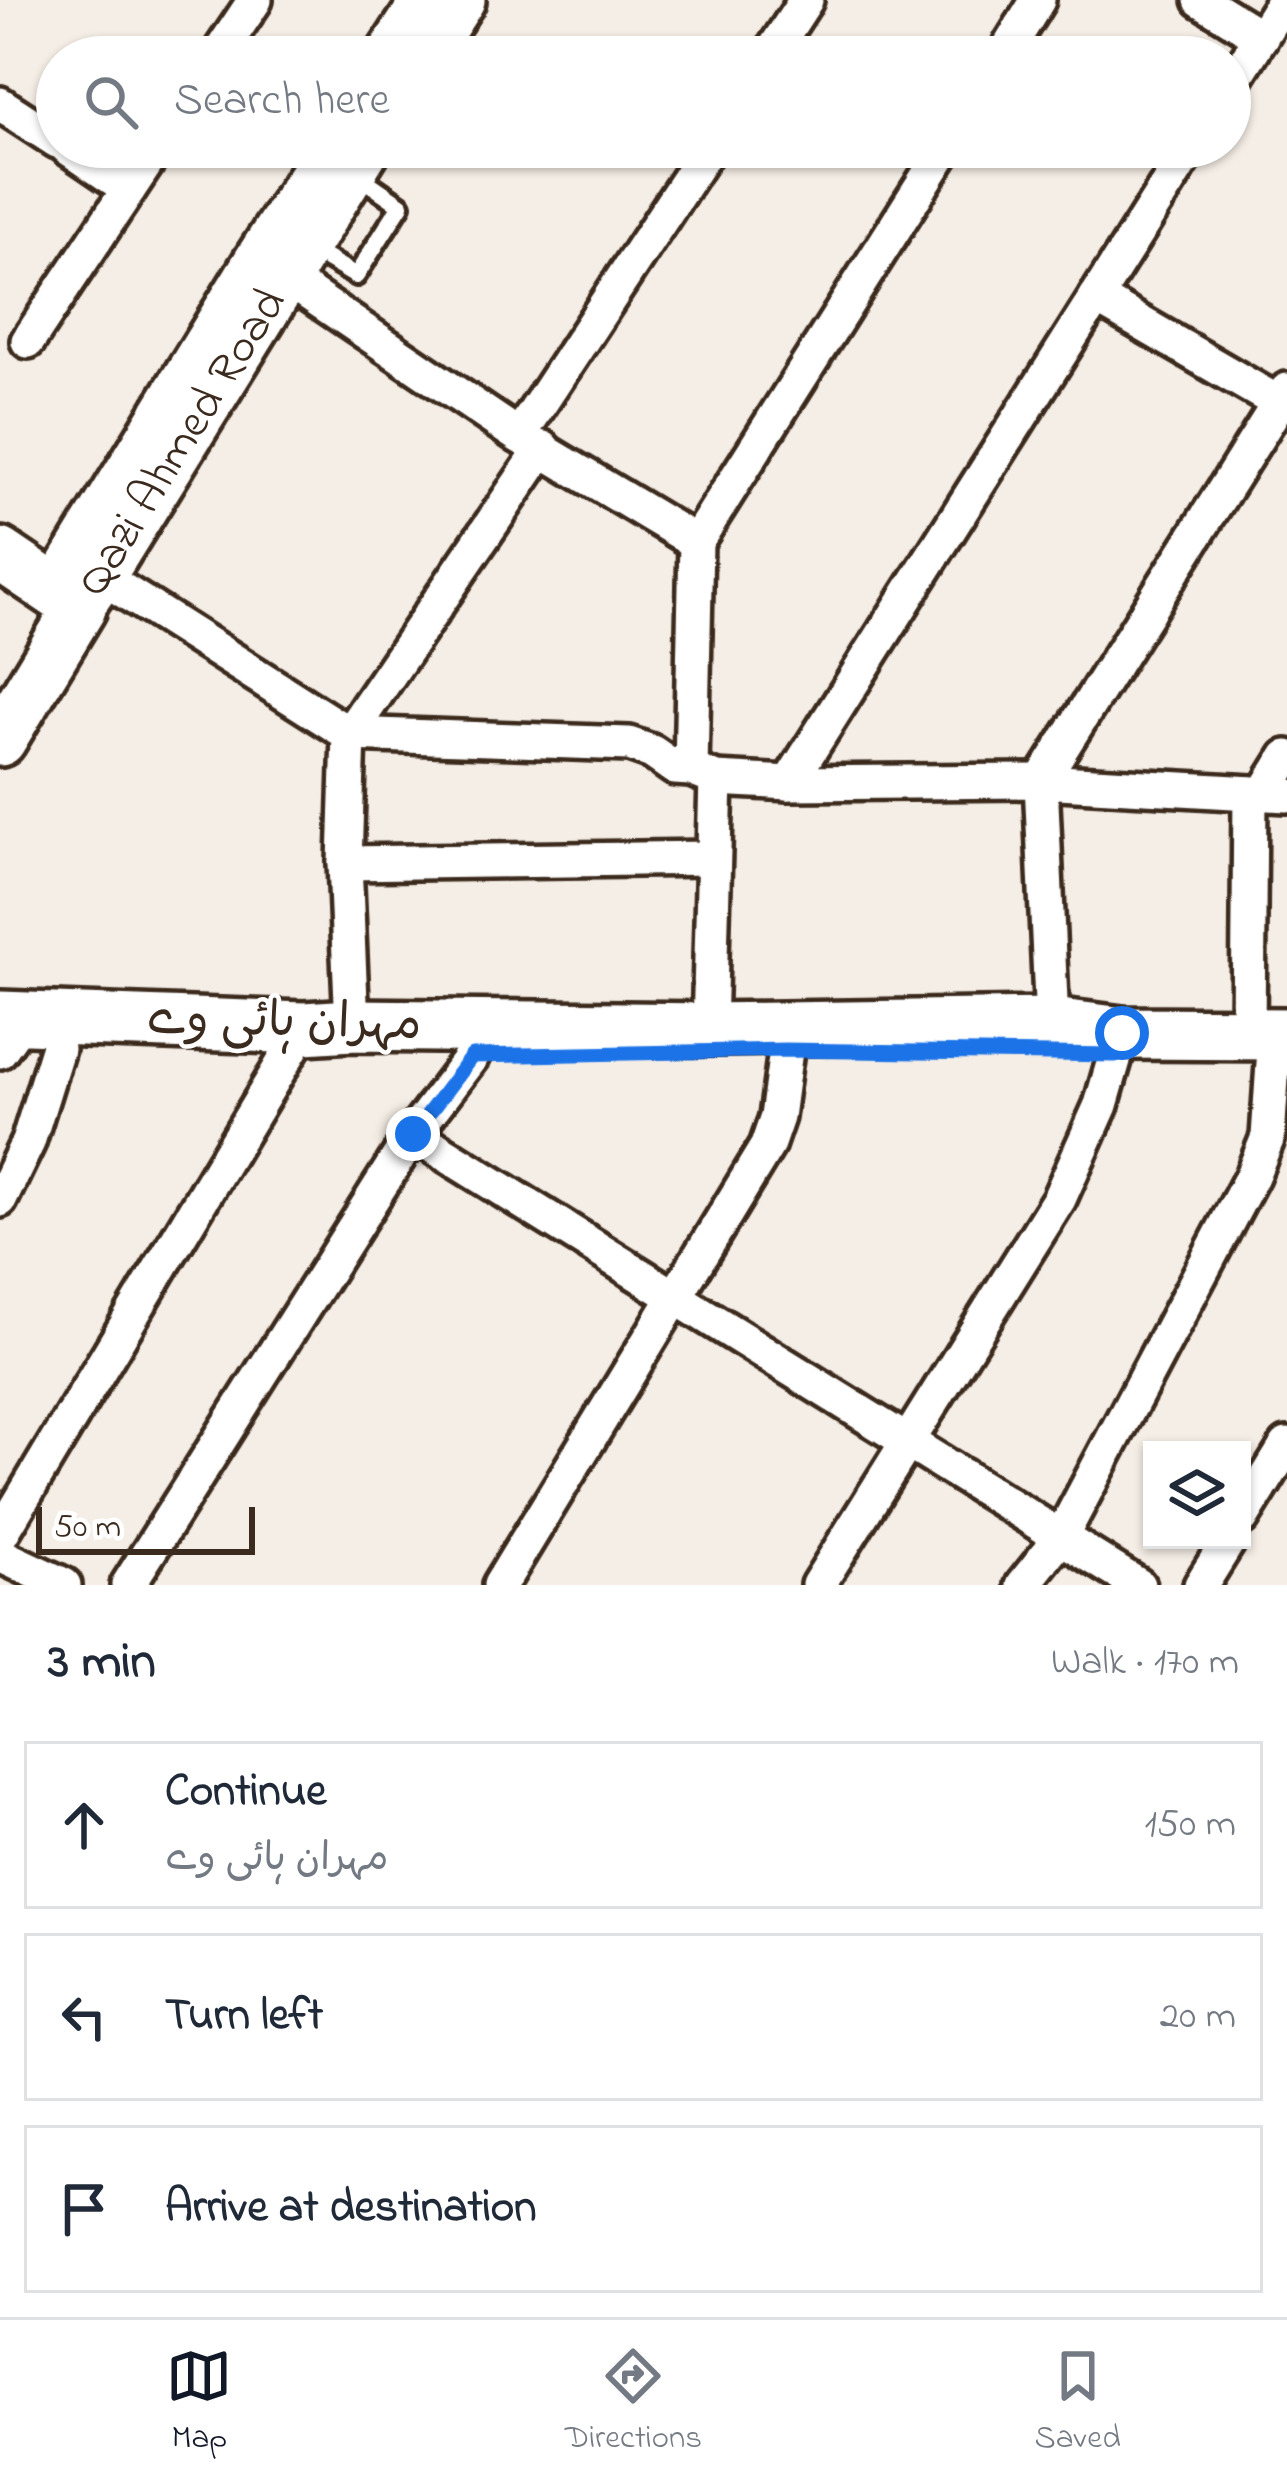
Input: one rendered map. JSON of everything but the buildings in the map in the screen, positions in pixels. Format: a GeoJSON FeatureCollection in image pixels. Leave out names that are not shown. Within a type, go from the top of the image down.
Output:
{"type":"FeatureCollection","features":[{"type":"Feature","properties":{"kind":"main road"},"geometry":{"type":"LineString","coordinates":[[402,36],[425,0]]}},
{"type":"Feature","properties":{"kind":"main road"},"geometry":{"type":"LineString","coordinates":[[438,36],[461,0]]}},
{"type":"Feature","properties":{"kind":"main road","name":"Qazi Ahmed Road"},"geometry":{"type":"LineString","coordinates":[[0,683],[297,267],[344,168]]}},
{"type":"Feature","properties":{"kind":"main road"},"geometry":{"type":"LineString","coordinates":[[0,554],[57,603]]}},
{"type":"Feature","properties":{"kind":"main road","name":"Qazi Ahmed Road"},"geometry":{"type":"LineString","coordinates":[[0,740],[57,603]]}},
{"type":"Feature","properties":{"kind":"main road","name":"مہران ہائی وے"},"geometry":{"type":"LineString","coordinates":[[315,1036],[478,1041],[709,1029],[1052,1024],[1119,1044]]}},
{"type":"Feature","properties":{"kind":"main road","name":"مہران ہائی وے"},"geometry":{"type":"LineString","coordinates":[[15,1036],[315,1036],[786,1050],[1274,1043]]}},
{"type":"Feature","properties":{"kind":"street"},"geometry":{"type":"LineString","coordinates":[[231,36],[255,0]]}},
{"type":"Feature","properties":{"kind":"street"},"geometry":{"type":"LineString","coordinates":[[783,36],[806,0]]}},
{"type":"Feature","properties":{"kind":"street"},"geometry":{"type":"LineString","coordinates":[[1016,36],[1039,0]]}},
{"type":"Feature","properties":{"kind":"street"},"geometry":{"type":"LineString","coordinates":[[1201,0],[1261,37]]}},
{"type":"Feature","properties":{"kind":"street"},"geometry":{"type":"LineString","coordinates":[[1251,53],[1284,0]]}},
{"type":"Feature","properties":{"kind":"street"},"geometry":{"type":"LineString","coordinates":[[0,104],[36,127]]}},
{"type":"Feature","properties":{"kind":"street"},"geometry":{"type":"LineString","coordinates":[[98,168],[129,189]]}},
{"type":"Feature","properties":{"kind":"street"},"geometry":{"type":"LineString","coordinates":[[28,341],[144,168]]}},
{"type":"Feature","properties":{"kind":"street"},"geometry":{"type":"LineString","coordinates":[[0,1536],[315,1036],[345,863],[349,734],[696,168]]}},
{"type":"Feature","properties":{"kind":"street"},"geometry":{"type":"LineString","coordinates":[[709,1029],[712,858],[704,774],[696,542],[933,168]]}},
{"type":"Feature","properties":{"kind":"street"},"geometry":{"type":"LineString","coordinates":[[789,783],[1178,168]]}},
{"type":"Feature","properties":{"kind":"street"},"geometry":{"type":"LineString","coordinates":[[297,267],[531,442],[696,542]]}},
{"type":"Feature","properties":{"kind":"street"},"geometry":{"type":"LineString","coordinates":[[1052,1024],[1041,781],[1283,397],[1096,297]]}},
{"type":"Feature","properties":{"kind":"street"},"geometry":{"type":"LineString","coordinates":[[57,603],[349,734],[629,744],[675,768],[789,783],[1041,781],[1267,794]]}},
{"type":"Feature","properties":{"kind":"street"},"geometry":{"type":"LineString","coordinates":[[1023,1585],[1060,1537],[1252,1176],[1268,1137],[1274,1043],[1267,794],[1287,757]]}},
{"type":"Feature","properties":{"kind":"street"},"geometry":{"type":"LineString","coordinates":[[345,863],[712,858]]}},
{"type":"Feature","properties":{"kind":"street"},"geometry":{"type":"LineString","coordinates":[[0,1200],[28,1142],[15,1036]]}},
{"type":"Feature","properties":{"kind":"street"},"geometry":{"type":"LineString","coordinates":[[128,1585],[413,1134],[478,1041]]}},
{"type":"Feature","properties":{"kind":"street"},"geometry":{"type":"LineString","coordinates":[[818,1585],[1059,1198],[1101,1105],[1119,1044]]}},
{"type":"Feature","properties":{"kind":"street"},"geometry":{"type":"LineString","coordinates":[[500,1585],[767,1146],[778,1117],[786,1050]]}},
{"type":"Feature","properties":{"kind":"street"},"geometry":{"type":"LineString","coordinates":[[413,1134],[1138,1585]]}},
{"type":"Feature","properties":{"kind":"street"},"geometry":{"type":"LineString","coordinates":[[1251,1503],[1287,1445]]}},
{"type":"Feature","properties":{"kind":"street"},"geometry":{"type":"LineString","coordinates":[[1201,1585],[1223,1549]]}},
{"type":"Feature","properties":{"kind":"street"},"geometry":{"type":"LineString","coordinates":[[0,1555],[64,1585]]}},
{"type":"Feature","properties":{"kind":"route"},"geometry":{"type":"LineString","coordinates":[[413,1134],[472,1056],[786,1050],[1115,1055],[1122,1033]]}}]}
